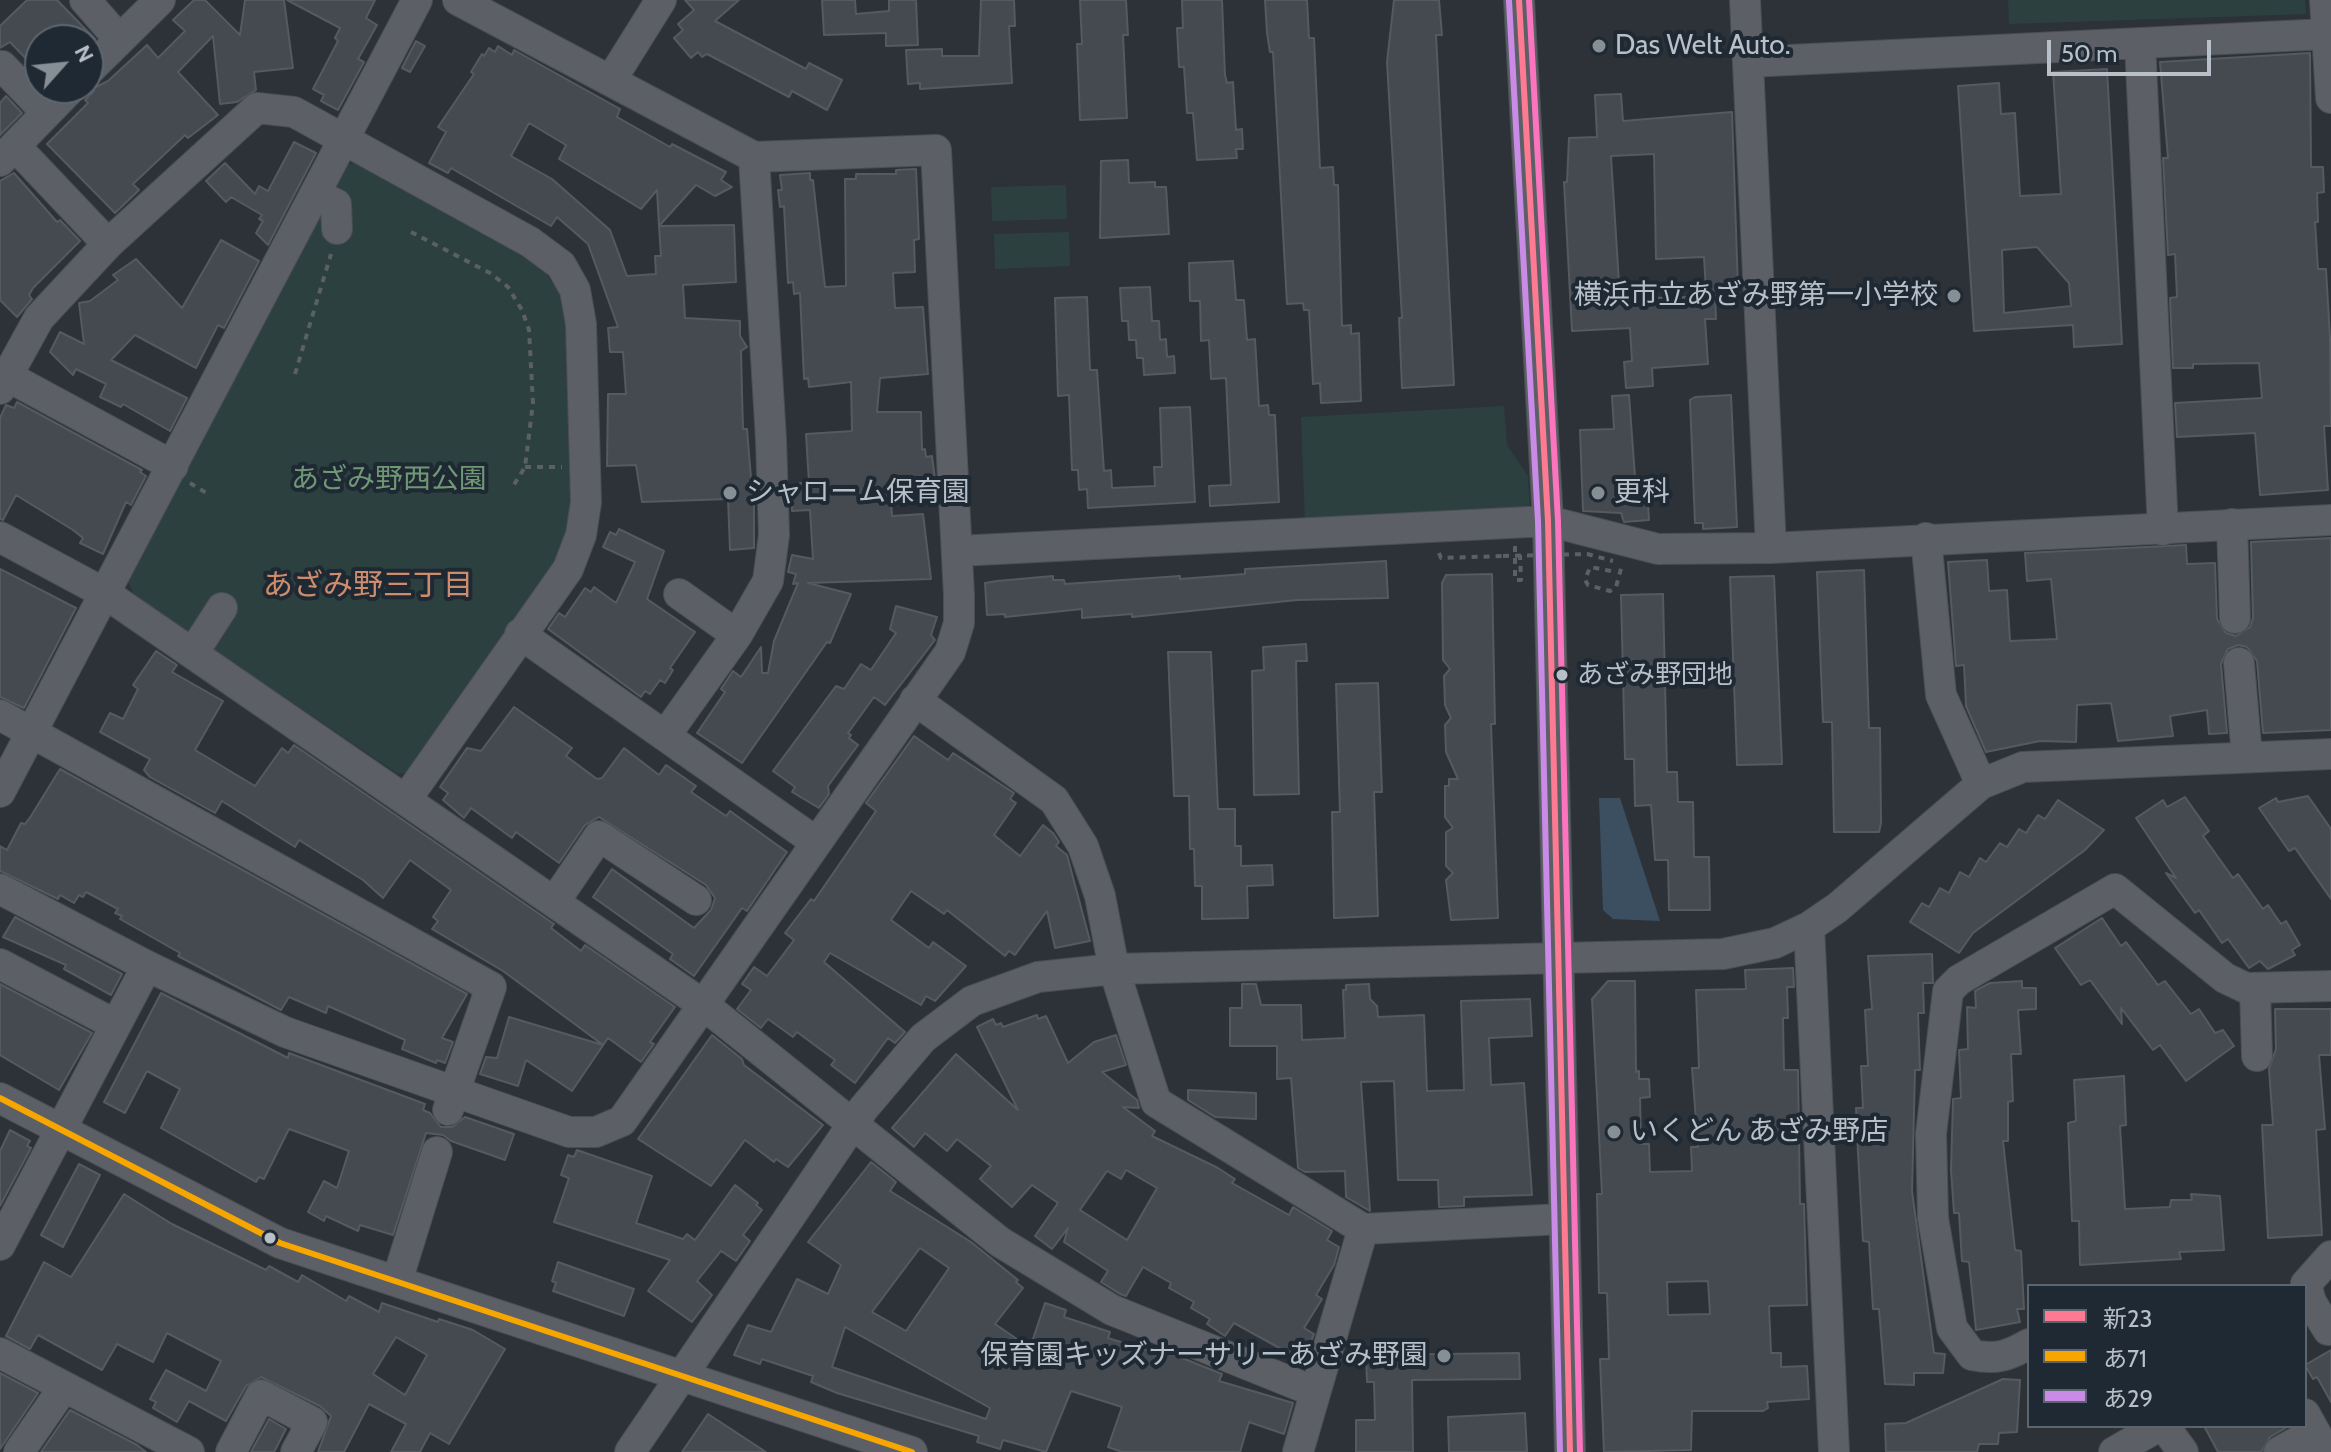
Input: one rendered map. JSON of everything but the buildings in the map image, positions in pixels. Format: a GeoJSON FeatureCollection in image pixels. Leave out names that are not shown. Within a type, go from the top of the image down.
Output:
{"type":"FeatureCollection","features":[{"type":"Feature","properties":{"kind":"street"},"geometry":{"type":"LineString","coordinates":[[85,0],[119,39]]}},
{"type":"Feature","properties":{"kind":"street"},"geometry":{"type":"LineString","coordinates":[[104,54],[160,0]]}},
{"type":"Feature","properties":{"kind":"street"},"geometry":{"type":"LineString","coordinates":[[0,792],[417,0]]}},
{"type":"Feature","properties":{"kind":"street"},"geometry":{"type":"LineString","coordinates":[[0,889],[147,966],[285,1032],[452,1102],[569,1132],[596,1132],[622,1121],[950,652],[959,623],[958,551],[936,150],[754,157],[458,0]]}},
{"type":"Feature","properties":{"kind":"street"},"geometry":{"type":"LineString","coordinates":[[611,80],[661,0]]}},
{"type":"Feature","properties":{"kind":"street"},"geometry":{"type":"LineString","coordinates":[[1519,0],[1536,522],[1558,957],[1570,1452]]}},
{"type":"Feature","properties":{"kind":"street"},"geometry":{"type":"LineString","coordinates":[[1745,0],[1771,548]]}},
{"type":"Feature","properties":{"kind":"street"},"geometry":{"type":"LineString","coordinates":[[2325,0],[2331,98]]}},
{"type":"Feature","properties":{"kind":"street"},"geometry":{"type":"LineString","coordinates":[[1748,62],[2327,34]]}},
{"type":"Feature","properties":{"kind":"street"},"geometry":{"type":"LineString","coordinates":[[2140,43],[2163,530]]}},
{"type":"Feature","properties":{"kind":"street"},"geometry":{"type":"LineString","coordinates":[[2,66],[47,113]]}},
{"type":"Feature","properties":{"kind":"street"},"geometry":{"type":"LineString","coordinates":[[56,104],[8,154],[108,244]]}},
{"type":"Feature","properties":{"kind":"street"},"geometry":{"type":"LineString","coordinates":[[173,466],[4,382],[39,318],[108,244],[257,108],[294,112],[345,140],[386,157],[530,242],[561,265],[575,290],[581,324],[586,502],[581,535],[568,569],[407,798]]}},
{"type":"Feature","properties":{"kind":"street"},"geometry":{"type":"LineString","coordinates":[[665,736],[737,635],[768,581],[774,535],[754,157]]}},
{"type":"Feature","properties":{"kind":"street"},"geometry":{"type":"LineString","coordinates":[[316,195],[336,204],[337,229]]}},
{"type":"Feature","properties":{"kind":"street"},"geometry":{"type":"LineString","coordinates":[[958,551],[1536,522],[1658,549],[1771,548],[2331,520]]}},
{"type":"Feature","properties":{"kind":"street"},"geometry":{"type":"LineString","coordinates":[[2232,524],[2235,618]]}},
{"type":"Feature","properties":{"kind":"street"},"geometry":{"type":"LineString","coordinates":[[0,537],[106,594],[407,798],[705,1006],[1000,1242],[1112,1310],[1313,1391]]}},
{"type":"Feature","properties":{"kind":"street"},"geometry":{"type":"LineString","coordinates":[[1926,538],[1941,695],[1981,784]]}},
{"type":"Feature","properties":{"kind":"street"},"geometry":{"type":"LineString","coordinates":[[679,594],[737,635]]}},
{"type":"Feature","properties":{"kind":"street"},"geometry":{"type":"LineString","coordinates":[[193,653],[222,608]]}},
{"type":"Feature","properties":{"kind":"street"},"geometry":{"type":"LineString","coordinates":[[520,634],[816,842]]}},
{"type":"Feature","properties":{"kind":"street"},"geometry":{"type":"LineString","coordinates":[[2239,663],[2247,757]]}},
{"type":"Feature","properties":{"kind":"street"},"geometry":{"type":"LineString","coordinates":[[915,700],[1054,800],[1083,846],[1100,896],[1114,969],[1156,1102],[1363,1229],[1563,1219]]}},
{"type":"Feature","properties":{"kind":"street"},"geometry":{"type":"LineString","coordinates":[[0,715],[491,987],[452,1102]]}},
{"type":"Feature","properties":{"kind":"street"},"geometry":{"type":"LineString","coordinates":[[630,1452],[853,1124],[923,1038],[972,1001],[1038,977],[1114,969],[1723,954],[1775,943],[1809,927],[1837,908],[1981,784],[2023,767],[2331,754]]}},
{"type":"Feature","properties":{"kind":"street"},"geometry":{"type":"LineString","coordinates":[[555,901],[599,836],[696,900]]}},
{"type":"Feature","properties":{"kind":"street"},"geometry":{"type":"LineString","coordinates":[[2027,1345],[2008,1356],[1992,1359],[1972,1355],[1952,1328],[1933,1218],[1931,1134],[1948,991],[1959,980],[2115,889],[2225,978],[2246,988],[2331,986]]}},
{"type":"Feature","properties":{"kind":"street"},"geometry":{"type":"LineString","coordinates":[[1809,927],[1834,1452]]}},
{"type":"Feature","properties":{"kind":"street"},"geometry":{"type":"LineString","coordinates":[[0,964],[116,1025]]}},
{"type":"Feature","properties":{"kind":"street"},"geometry":{"type":"LineString","coordinates":[[0,1245],[147,966]]}},
{"type":"Feature","properties":{"kind":"street"},"geometry":{"type":"LineString","coordinates":[[2255,988],[2257,1056]]}},
{"type":"Feature","properties":{"kind":"street"},"geometry":{"type":"LineString","coordinates":[[0,1098],[280,1243],[912,1452]]}},
{"type":"Feature","properties":{"kind":"street"},"geometry":{"type":"LineString","coordinates":[[397,1281],[437,1152]]}},
{"type":"Feature","properties":{"kind":"street"},"geometry":{"type":"LineString","coordinates":[[1298,1452],[1313,1391],[1363,1229]]}},
{"type":"Feature","properties":{"kind":"street"},"geometry":{"type":"LineString","coordinates":[[2306,1284],[2331,1256]]}},
{"type":"Feature","properties":{"kind":"street"},"geometry":{"type":"LineString","coordinates":[[2307,1288],[2321,1334]]}},
{"type":"Feature","properties":{"kind":"street"},"geometry":{"type":"LineString","coordinates":[[0,1353],[64,1387],[155,1444],[189,1452]]}},
{"type":"Feature","properties":{"kind":"street"},"geometry":{"type":"LineString","coordinates":[[19,1452],[64,1387]]}},
{"type":"Feature","properties":{"kind":"street"},"geometry":{"type":"LineString","coordinates":[[231,1452],[261,1395],[312,1422],[296,1452]]}},
{"type":"Feature","properties":{"kind":"street"},"geometry":{"type":"LineString","coordinates":[[2114,1452],[2158,1428]]}},
{"type":"Feature","properties":{"kind":"street"},"geometry":{"type":"LineString","coordinates":[[2164,1428],[2183,1452]]}},
{"type":"Feature","properties":{"kind":"street"},"geometry":{"type":"LineString","coordinates":[[2279,1452],[2315,1433]]}},
{"type":"Feature","properties":{"kind":"path"},"geometry":{"type":"LineString","coordinates":[[295,374],[320,301],[337,229]]}},
{"type":"Feature","properties":{"kind":"path"},"geometry":{"type":"LineString","coordinates":[[411,232],[490,273],[508,287],[522,310],[529,330],[533,363],[533,403],[525,467],[512,488]]}},
{"type":"Feature","properties":{"kind":"path"},"geometry":{"type":"LineString","coordinates":[[525,467],[585,467]]}},
{"type":"Feature","properties":{"kind":"path"},"geometry":{"type":"LineString","coordinates":[[1520,555],[1521,580],[1515,580],[1514,546],[1523,543],[1536,522]]}},
{"type":"Feature","properties":{"kind":"path"},"geometry":{"type":"LineString","coordinates":[[1503,556],[1587,554],[1613,561]]}},
{"type":"Feature","properties":{"kind":"path"},"geometry":{"type":"LineString","coordinates":[[1611,571],[1590,567],[1585,580],[1588,585],[1610,591],[1616,587],[1623,562]]}},
{"type":"Feature","properties":{"kind":"green space"},"geometry":{"type":"Polygon","coordinates":[[[2008,0],[2305,0],[2306,14],[2009,24],[2008,0]]]}},
{"type":"Feature","properties":{"kind":"green space","name":"あざみ野西公園"},"geometry":{"type":"Polygon","coordinates":[[[356,161],[528,255],[554,285],[568,321],[578,495],[560,556],[410,772],[398,774],[135,596],[128,582],[342,168],[356,161]]]}},
{"type":"Feature","properties":{"kind":"green space"},"geometry":{"type":"Polygon","coordinates":[[[1066,185],[1067,219],[992,221],[991,187],[1066,185]]]}},
{"type":"Feature","properties":{"kind":"green space"},"geometry":{"type":"Polygon","coordinates":[[[1069,232],[1070,266],[995,269],[994,234],[1069,232]]]}},
{"type":"Feature","properties":{"kind":"green space"},"geometry":{"type":"Polygon","coordinates":[[[1504,406],[1507,445],[1528,476],[1530,512],[1305,522],[1301,417],[1504,406]]]}},
{"type":"Feature","properties":{"kind":"water"},"geometry":{"type":"Polygon","coordinates":[[[1599,798],[1620,798],[1660,921],[1613,919],[1603,910],[1599,798]]]}},
{"type":"Feature","properties":{"kind":"transit line","name":"新23"},"geometry":{"type":"LineString","coordinates":[[1519,0],[1548,521],[1570,1452]]}},
{"type":"Feature","properties":{"kind":"transit line"},"geometry":{"type":"LineString","coordinates":[[1529,0],[1558,521],[1580,1452]]}},
{"type":"Feature","properties":{"kind":"transit line","name":"あ29"},"geometry":{"type":"LineString","coordinates":[[1509,1],[1538,521],[1560,1452]]}},
{"type":"Feature","properties":{"kind":"transit line","name":"あ71"},"geometry":{"type":"LineString","coordinates":[[0,1098],[280,1243],[912,1452]]}},
{"type":"Feature","properties":{"kind":"place","name":"Das Welt Auto."},"geometry":{"type":"Point","coordinates":[1599,46]}},
{"type":"Feature","properties":{"kind":"place","name":"横浜市立あざみ野第一小学校"},"geometry":{"type":"Point","coordinates":[1954,296]}},
{"type":"Feature","properties":{"kind":"place","name":"シャローム保育園"},"geometry":{"type":"Point","coordinates":[730,493]}},
{"type":"Feature","properties":{"kind":"place","name":"更科"},"geometry":{"type":"Point","coordinates":[1598,493]}},
{"type":"Feature","properties":{"kind":"place","name":"あざみ野団地"},"geometry":{"type":"Point","coordinates":[1562,675]}},
{"type":"Feature","properties":{"kind":"place","name":"いくどん あざみ野店"},"geometry":{"type":"Point","coordinates":[1614,1132]}},
{"type":"Feature","properties":{"kind":"place","name":"保育園キッズナーサリーあざみ野園"},"geometry":{"type":"Point","coordinates":[1444,1356]}},
{"type":"Feature","properties":{"kind":"district","name":"あざみ野三丁目"},"geometry":{"type":"Point","coordinates":[368,586]}}]}
